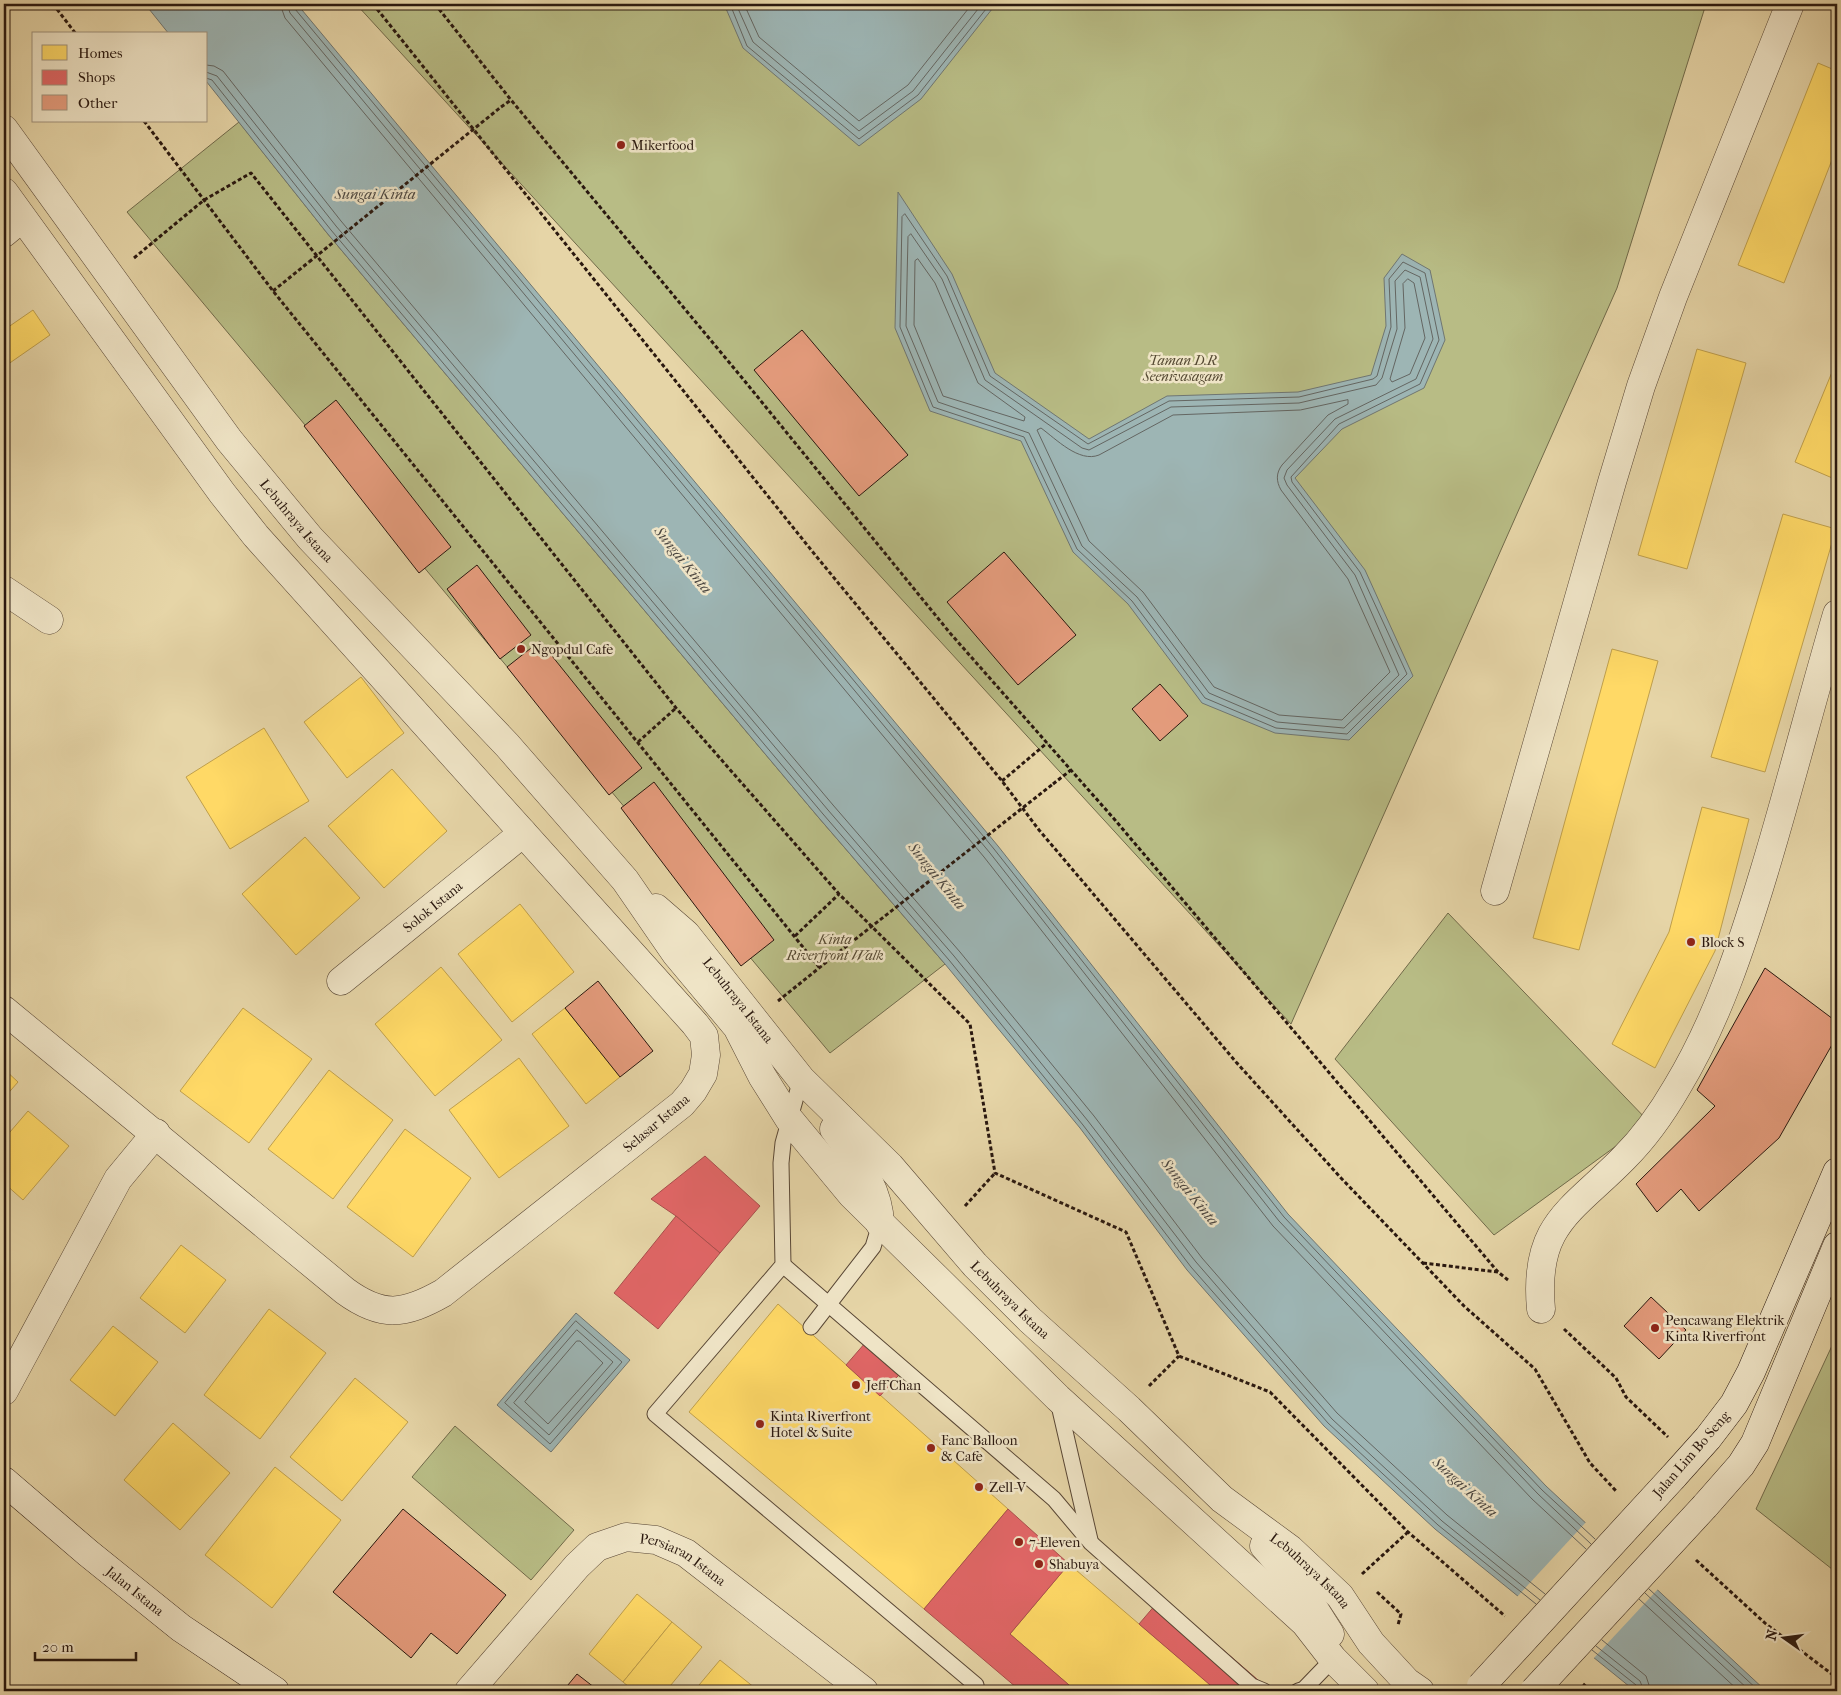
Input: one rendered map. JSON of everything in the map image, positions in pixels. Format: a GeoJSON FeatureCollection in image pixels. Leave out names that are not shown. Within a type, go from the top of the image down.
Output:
{"type":"FeatureCollection","features":[{"type":"Feature","properties":{"kind":"street"},"geometry":{"type":"LineString","coordinates":[[1495,891],[1641,386],[1673,297],[1790,4]]}},
{"type":"Feature","properties":{"kind":"street","name":"Lebuhraya Istana"},"geometry":{"type":"LineString","coordinates":[[4,130],[229,440],[310,538],[507,745],[625,880],[676,954],[737,1027],[762,1076],[789,1119],[852,1195],[1058,1398],[1305,1623],[1333,1659],[1365,1691]]}},
{"type":"Feature","properties":{"kind":"street","name":"Selasar Istana"},"geometry":{"type":"LineString","coordinates":[[4,192],[13,226],[256,536],[636,956],[704,1036],[706,1056],[703,1074],[693,1091],[682,1104],[443,1293],[421,1305],[399,1311],[379,1310],[361,1302],[345,1291],[156,1133]]}},
{"type":"Feature","properties":{"kind":"street"},"geometry":{"type":"LineString","coordinates":[[4,590],[49,620]]}},
{"type":"Feature","properties":{"kind":"street"},"geometry":{"type":"LineString","coordinates":[[1541,1309],[1540,1274],[1542,1257],[1553,1230],[1570,1207],[1624,1158],[1654,1125],[1679,1085],[1716,1010],[1750,919],[1837,614]]}},
{"type":"Feature","properties":{"kind":"street","name":"Solok Istana"},"geometry":{"type":"LineString","coordinates":[[342,981],[523,833]]}},
{"type":"Feature","properties":{"kind":"street","name":"Lebuhraya Istana"},"geometry":{"type":"LineString","coordinates":[[625,880],[686,934],[801,1079],[890,1166],[982,1272],[1222,1499],[1290,1549],[1340,1596],[1371,1643],[1406,1682],[1420,1691]]}},
{"type":"Feature","properties":{"kind":"street"},"geometry":{"type":"LineString","coordinates":[[4,1010],[156,1133],[118,1180],[4,1392]]}},
{"type":"Feature","properties":{"kind":"street"},"geometry":{"type":"LineString","coordinates":[[801,1079],[870,1181],[880,1209],[880,1224]]}},
{"type":"Feature","properties":{"kind":"street","name":"Jalan Lim Bo Seng"},"geometry":{"type":"LineString","coordinates":[[1479,1689],[1708,1438],[1734,1404],[1751,1372],[1837,1172]]}},
{"type":"Feature","properties":{"kind":"street"},"geometry":{"type":"LineString","coordinates":[[1534,1691],[1741,1466],[1756,1443],[1837,1246]]}},
{"type":"Feature","properties":{"kind":"street","name":"Jalan Istana"},"geometry":{"type":"LineString","coordinates":[[4,1480],[88,1553],[181,1628],[275,1691]]}},
{"type":"Feature","properties":{"kind":"street"},"geometry":{"type":"LineString","coordinates":[[1222,1499],[1301,1588],[1330,1632],[1333,1644],[1333,1659]]}},
{"type":"Feature","properties":{"kind":"street","name":"Persiaran Istana"},"geometry":{"type":"LineString","coordinates":[[469,1691],[577,1566],[598,1547],[626,1538],[656,1540],[686,1553],[864,1691]]}},
{"type":"Feature","properties":{"kind":"lane"},"geometry":{"type":"LineString","coordinates":[[801,1079],[789,1119],[781,1163],[783,1266],[655,1414],[976,1685],[972,1691]]}},
{"type":"Feature","properties":{"kind":"lane"},"geometry":{"type":"LineString","coordinates":[[811,1328],[874,1247],[880,1224]]}},
{"type":"Feature","properties":{"kind":"lane"},"geometry":{"type":"LineString","coordinates":[[783,1266],[1054,1499],[1091,1543],[1252,1686],[1264,1691]]}},
{"type":"Feature","properties":{"kind":"lane"},"geometry":{"type":"LineString","coordinates":[[1058,1398],[1091,1543]]}},
{"type":"Feature","properties":{"kind":"lane"},"geometry":{"type":"LineString","coordinates":[[1298,1691],[1304,1689],[1333,1659]]}},
{"type":"Feature","properties":{"kind":"path"},"geometry":{"type":"LineString","coordinates":[[53,4],[74,32]]}},
{"type":"Feature","properties":{"kind":"path"},"geometry":{"type":"LineString","coordinates":[[373,4],[816,556],[1002,781],[1039,830],[1236,1062],[1341,1178],[1464,1306],[1535,1369],[1590,1463],[1619,1494]]}},
{"type":"Feature","properties":{"kind":"path"},"geometry":{"type":"LineString","coordinates":[[435,4],[510,100],[743,379],[950,634],[1071,770],[1498,1272],[1589,1351],[1616,1378],[1626,1398],[1691,1457]]}},
{"type":"Feature","properties":{"kind":"path"},"geometry":{"type":"LineString","coordinates":[[273,291],[510,100]]}},
{"type":"Feature","properties":{"kind":"path"},"geometry":{"type":"LineString","coordinates":[[145,122],[273,291],[819,967]]}},
{"type":"Feature","properties":{"kind":"path"},"geometry":{"type":"LineString","coordinates":[[110,277],[204,200],[251,173],[676,708],[839,894],[970,1024],[995,1173]]}},
{"type":"Feature","properties":{"kind":"path"},"geometry":{"type":"LineString","coordinates":[[638,742],[676,708]]}},
{"type":"Feature","properties":{"kind":"path"},"geometry":{"type":"LineString","coordinates":[[1002,781],[1047,743]]}},
{"type":"Feature","properties":{"kind":"path"},"geometry":{"type":"LineString","coordinates":[[754,1020],[1071,770]]}},
{"type":"Feature","properties":{"kind":"path"},"geometry":{"type":"LineString","coordinates":[[795,936],[839,894]]}},
{"type":"Feature","properties":{"kind":"path"},"geometry":{"type":"LineString","coordinates":[[966,1205],[995,1173]]}},
{"type":"Feature","properties":{"kind":"path"},"geometry":{"type":"LineString","coordinates":[[995,1173],[1126,1232],[1179,1356],[1270,1392],[1408,1532],[1510,1621]]}},
{"type":"Feature","properties":{"kind":"path"},"geometry":{"type":"LineString","coordinates":[[1422,1263],[1498,1272]]}},
{"type":"Feature","properties":{"kind":"path"},"geometry":{"type":"LineString","coordinates":[[1152,1383],[1179,1356]]}},
{"type":"Feature","properties":{"kind":"path"},"geometry":{"type":"LineString","coordinates":[[1340,1596],[1408,1532]]}},
{"type":"Feature","properties":{"kind":"path"},"geometry":{"type":"LineString","coordinates":[[1695,1559],[1766,1624],[1837,1678]]}},
{"type":"Feature","properties":{"kind":"path"},"geometry":{"type":"LineString","coordinates":[[1576,1678],[1591,1691]]}},
{"type":"Feature","properties":{"kind":"green space","name":"Taman D.R Seenivasagam"},"geometry":{"type":"Polygon","coordinates":[[[356,4],[1706,4],[1617,288],[1291,1024],[356,4]]]}},
{"type":"Feature","properties":{"kind":"green space","name":"Kinta Riverfront Walk"},"geometry":{"type":"Polygon","coordinates":[[[239,122],[327,233],[819,818],[945,964],[830,1053],[127,212],[239,122]]]}},
{"type":"Feature","properties":{"kind":"green space"},"geometry":{"type":"Polygon","coordinates":[[[1448,913],[1649,1122],[1494,1235],[1335,1059],[1448,913]]]}},
{"type":"Feature","properties":{"kind":"green space"},"geometry":{"type":"Polygon","coordinates":[[[1837,1335],[1837,1573],[1756,1509],[1837,1335]]]}},
{"type":"Feature","properties":{"kind":"green space"},"geometry":{"type":"Polygon","coordinates":[[[455,1426],[574,1530],[531,1580],[412,1477],[455,1426]]]}},
{"type":"Feature","properties":{"kind":"water","name":"Sungai Kinta"},"geometry":{"type":"Polygon","coordinates":[[[145,4],[297,4],[998,846],[1288,1214],[1546,1486],[1766,1691],[1635,1691],[1435,1529],[1324,1426],[1187,1270],[1080,1128],[945,964],[819,818],[327,233],[208,84],[208,32],[167,32],[145,4]]]}},
{"type":"Feature","properties":{"kind":"water"},"geometry":{"type":"Polygon","coordinates":[[[724,4],[996,4],[921,99],[859,146],[743,48],[724,4]]]}},
{"type":"Feature","properties":{"kind":"water"},"geometry":{"type":"Polygon","coordinates":[[[898,192],[952,274],[995,373],[1089,439],[1167,396],[1298,392],[1371,375],[1386,326],[1384,278],[1402,254],[1430,270],[1445,340],[1424,388],[1342,429],[1295,478],[1365,570],[1413,676],[1349,740],[1275,733],[1202,703],[1128,604],[1073,552],[1021,441],[930,411],[895,328],[898,192]]]}},
{"type":"Feature","properties":{"kind":"water"},"geometry":{"type":"Polygon","coordinates":[[[576,1313],[630,1360],[551,1452],[497,1405],[576,1313]]]}},
{"type":"Feature","properties":{"kind":"pier"},"geometry":{"type":"Polygon","coordinates":[[[1587,1521],[1659,1588],[1592,1660],[1516,1598],[1587,1521]]]}},
{"type":"Feature","properties":{"kind":"building: Homes"},"geometry":{"type":"Polygon","coordinates":[[[1818,63],[1837,71],[1837,147],[1784,283],[1738,265],[1818,63]]]}},
{"type":"Feature","properties":{"kind":"building: Homes"},"geometry":{"type":"Polygon","coordinates":[[[33,310],[50,335],[4,367],[4,330],[33,310]]]}},
{"type":"Feature","properties":{"kind":"building: Homes"},"geometry":{"type":"Polygon","coordinates":[[[1697,349],[1746,363],[1687,569],[1638,555],[1697,349]]]}},
{"type":"Feature","properties":{"kind":"building: Homes"},"geometry":{"type":"Polygon","coordinates":[[[1837,360],[1837,480],[1795,462],[1837,360]]]}},
{"type":"Feature","properties":{"kind":"building: Homes"},"geometry":{"type":"Polygon","coordinates":[[[1783,514],[1836,529],[1765,772],[1711,757],[1783,514]]]}},
{"type":"Feature","properties":{"kind":"building: Homes"},"geometry":{"type":"Polygon","coordinates":[[[1612,649],[1658,661],[1579,950],[1533,938],[1612,649]]]}},
{"type":"Feature","properties":{"kind":"building: Homes"},"geometry":{"type":"Polygon","coordinates":[[[361,677],[404,733],[347,778],[304,722],[361,677]]]}},
{"type":"Feature","properties":{"kind":"building: Homes"},"geometry":{"type":"Polygon","coordinates":[[[264,728],[309,801],[230,849],[186,777],[264,728]]]}},
{"type":"Feature","properties":{"kind":"building: Homes"},"geometry":{"type":"Polygon","coordinates":[[[392,769],[447,831],[384,888],[328,826],[392,769]]]}},
{"type":"Feature","properties":{"kind":"building: Homes","name":"Block S"},"geometry":{"type":"Polygon","coordinates":[[[1702,807],[1749,819],[1715,951],[1655,1068],[1612,1044],[1669,932],[1702,807]]]}},
{"type":"Feature","properties":{"kind":"building: Homes"},"geometry":{"type":"Polygon","coordinates":[[[305,837],[360,898],[296,955],[242,894],[305,837]]]}},
{"type":"Feature","properties":{"kind":"building: Homes"},"geometry":{"type":"Polygon","coordinates":[[[520,904],[574,972],[512,1022],[458,954],[520,904]]]}},
{"type":"Feature","properties":{"kind":"building: Homes"},"geometry":{"type":"Polygon","coordinates":[[[441,967],[502,1040],[435,1096],[375,1024],[441,967]]]}},
{"type":"Feature","properties":{"kind":"building: Homes"},"geometry":{"type":"Polygon","coordinates":[[[243,1008],[312,1059],[249,1143],[180,1091],[243,1008]]]}},
{"type":"Feature","properties":{"kind":"building: Homes"},"geometry":{"type":"Polygon","coordinates":[[[565,1008],[620,1077],[586,1104],[532,1034],[565,1008]]]}},
{"type":"Feature","properties":{"kind":"building: Homes"},"geometry":{"type":"Polygon","coordinates":[[[519,1058],[569,1126],[499,1178],[449,1110],[519,1058]]]}},
{"type":"Feature","properties":{"kind":"building: Homes"},"geometry":{"type":"Polygon","coordinates":[[[4,1069],[18,1082],[4,1098],[4,1069]]]}},
{"type":"Feature","properties":{"kind":"building: Homes"},"geometry":{"type":"Polygon","coordinates":[[[329,1070],[393,1120],[333,1199],[268,1149],[329,1070]]]}},
{"type":"Feature","properties":{"kind":"building: Homes"},"geometry":{"type":"Polygon","coordinates":[[[28,1111],[69,1146],[23,1200],[4,1183],[4,1139],[28,1111]]]}},
{"type":"Feature","properties":{"kind":"building: Homes"},"geometry":{"type":"Polygon","coordinates":[[[405,1129],[471,1178],[413,1257],[347,1207],[405,1129]]]}},
{"type":"Feature","properties":{"kind":"building: Homes"},"geometry":{"type":"Polygon","coordinates":[[[181,1245],[226,1280],[185,1333],[140,1298],[181,1245]]]}},
{"type":"Feature","properties":{"kind":"building: Homes"},"geometry":{"type":"Polygon","coordinates":[[[778,1304],[1008,1509],[924,1609],[689,1412],[778,1304]]]}},
{"type":"Feature","properties":{"kind":"building: Homes"},"geometry":{"type":"Polygon","coordinates":[[[269,1309],[326,1353],[260,1439],[204,1395],[269,1309]]]}},
{"type":"Feature","properties":{"kind":"building: Homes"},"geometry":{"type":"Polygon","coordinates":[[[113,1326],[158,1362],[115,1416],[70,1380],[113,1326]]]}},
{"type":"Feature","properties":{"kind":"building: Homes"},"geometry":{"type":"Polygon","coordinates":[[[355,1378],[408,1422],[342,1501],[290,1457],[355,1378]]]}},
{"type":"Feature","properties":{"kind":"building: Homes"},"geometry":{"type":"Polygon","coordinates":[[[173,1423],[230,1473],[180,1530],[124,1480],[173,1423]]]}},
{"type":"Feature","properties":{"kind":"building: Homes"},"geometry":{"type":"Polygon","coordinates":[[[275,1467],[341,1520],[272,1608],[205,1555],[275,1467]]]}},
{"type":"Feature","properties":{"kind":"building: Homes"},"geometry":{"type":"Polygon","coordinates":[[[1069,1564],[1218,1691],[1076,1691],[1010,1634],[1069,1564]]]}},
{"type":"Feature","properties":{"kind":"building: Homes"},"geometry":{"type":"Polygon","coordinates":[[[637,1594],[672,1622],[623,1682],[589,1654],[637,1594]]]}},
{"type":"Feature","properties":{"kind":"building: Homes"},"geometry":{"type":"Polygon","coordinates":[[[672,1622],[702,1647],[666,1691],[634,1691],[623,1682],[672,1622]]]}},
{"type":"Feature","properties":{"kind":"building: Homes"},"geometry":{"type":"Polygon","coordinates":[[[720,1660],[755,1688],[752,1691],[694,1691],[720,1660]]]}},
{"type":"Feature","properties":{"kind":"building: Shops"},"geometry":{"type":"Polygon","coordinates":[[[705,1156],[760,1206],[720,1253],[676,1216],[651,1199],[705,1156]]]}},
{"type":"Feature","properties":{"kind":"building: Shops"},"geometry":{"type":"Polygon","coordinates":[[[676,1216],[720,1253],[658,1329],[614,1293],[676,1216]]]}},
{"type":"Feature","properties":{"kind":"building: Shops"},"geometry":{"type":"Polygon","coordinates":[[[872,1335],[907,1366],[880,1396],[846,1365],[872,1335]]]}},
{"type":"Feature","properties":{"kind":"building: Shops"},"geometry":{"type":"Polygon","coordinates":[[[1008,1509],[1069,1564],[1010,1634],[1076,1691],[1014,1691],[1017,1688],[924,1609],[1008,1509]]]}},
{"type":"Feature","properties":{"kind":"building: Shops"},"geometry":{"type":"Polygon","coordinates":[[[1162,1597],[1258,1680],[1249,1691],[1217,1691],[1139,1624],[1162,1597]]]}},
{"type":"Feature","properties":{"kind":"building: Other"},"geometry":{"type":"Polygon","coordinates":[[[802,330],[908,455],[859,496],[754,370],[802,330]]]}},
{"type":"Feature","properties":{"kind":"building: Other"},"geometry":{"type":"Polygon","coordinates":[[[336,400],[451,547],[419,573],[304,426],[336,400]]]}},
{"type":"Feature","properties":{"kind":"building: Other"},"geometry":{"type":"Polygon","coordinates":[[[1004,552],[1076,635],[1018,685],[947,602],[1004,552]]]}},
{"type":"Feature","properties":{"kind":"building: Other"},"geometry":{"type":"Polygon","coordinates":[[[477,565],[531,635],[500,659],[447,589],[477,565]]]}},
{"type":"Feature","properties":{"kind":"building: Other"},"geometry":{"type":"Polygon","coordinates":[[[540,641],[642,768],[609,795],[507,667],[540,641]]]}},
{"type":"Feature","properties":{"kind":"building: Other"},"geometry":{"type":"Polygon","coordinates":[[[1160,684],[1188,716],[1160,741],[1132,709],[1160,684]]]}},
{"type":"Feature","properties":{"kind":"building: Other"},"geometry":{"type":"Polygon","coordinates":[[[654,782],[774,940],[741,966],[621,808],[654,782]]]}},
{"type":"Feature","properties":{"kind":"building: Other"},"geometry":{"type":"Polygon","coordinates":[[[1765,968],[1837,1022],[1837,1036],[1779,1138],[1699,1211],[1681,1189],[1657,1212],[1636,1184],[1715,1106],[1697,1090],[1765,968]]]}},
{"type":"Feature","properties":{"kind":"building: Other"},"geometry":{"type":"Polygon","coordinates":[[[598,981],[653,1051],[620,1077],[565,1008],[598,981]]]}},
{"type":"Feature","properties":{"kind":"building: Other","name":"Pencawang Elektrik Kinta Riverfront"},"geometry":{"type":"Polygon","coordinates":[[[1651,1297],[1686,1330],[1659,1359],[1624,1326],[1651,1297]]]}},
{"type":"Feature","properties":{"kind":"building: Other"},"geometry":{"type":"Polygon","coordinates":[[[403,1509],[506,1595],[457,1654],[431,1633],[411,1658],[333,1592],[403,1509]]]}},
{"type":"Feature","properties":{"kind":"building: Other"},"geometry":{"type":"Polygon","coordinates":[[[577,1674],[599,1691],[563,1691],[577,1674]]]}},
{"type":"Feature","properties":{"kind":"place","name":"Mikerfood"},"geometry":{"type":"Point","coordinates":[621,145]}},
{"type":"Feature","properties":{"kind":"place","name":"Ngopdul Cafe"},"geometry":{"type":"Point","coordinates":[521,649]}},
{"type":"Feature","properties":{"kind":"place","name":"Block S"},"geometry":{"type":"Point","coordinates":[1691,942]}},
{"type":"Feature","properties":{"kind":"place","name":"Pencawang Elektrik Kinta Riverfront"},"geometry":{"type":"Point","coordinates":[1655,1328]}},
{"type":"Feature","properties":{"kind":"place","name":"Jeff Chan"},"geometry":{"type":"Point","coordinates":[856,1385]}},
{"type":"Feature","properties":{"kind":"place","name":"Kinta Riverfront Hotel & Suite"},"geometry":{"type":"Point","coordinates":[760,1424]}},
{"type":"Feature","properties":{"kind":"place","name":"Fanc Balloon & Cafe"},"geometry":{"type":"Point","coordinates":[931,1448]}},
{"type":"Feature","properties":{"kind":"place","name":"Zell-V"},"geometry":{"type":"Point","coordinates":[979,1487]}},
{"type":"Feature","properties":{"kind":"place","name":"7-Eleven"},"geometry":{"type":"Point","coordinates":[1019,1542]}},
{"type":"Feature","properties":{"kind":"place","name":"Shabuya"},"geometry":{"type":"Point","coordinates":[1039,1564]}}]}
